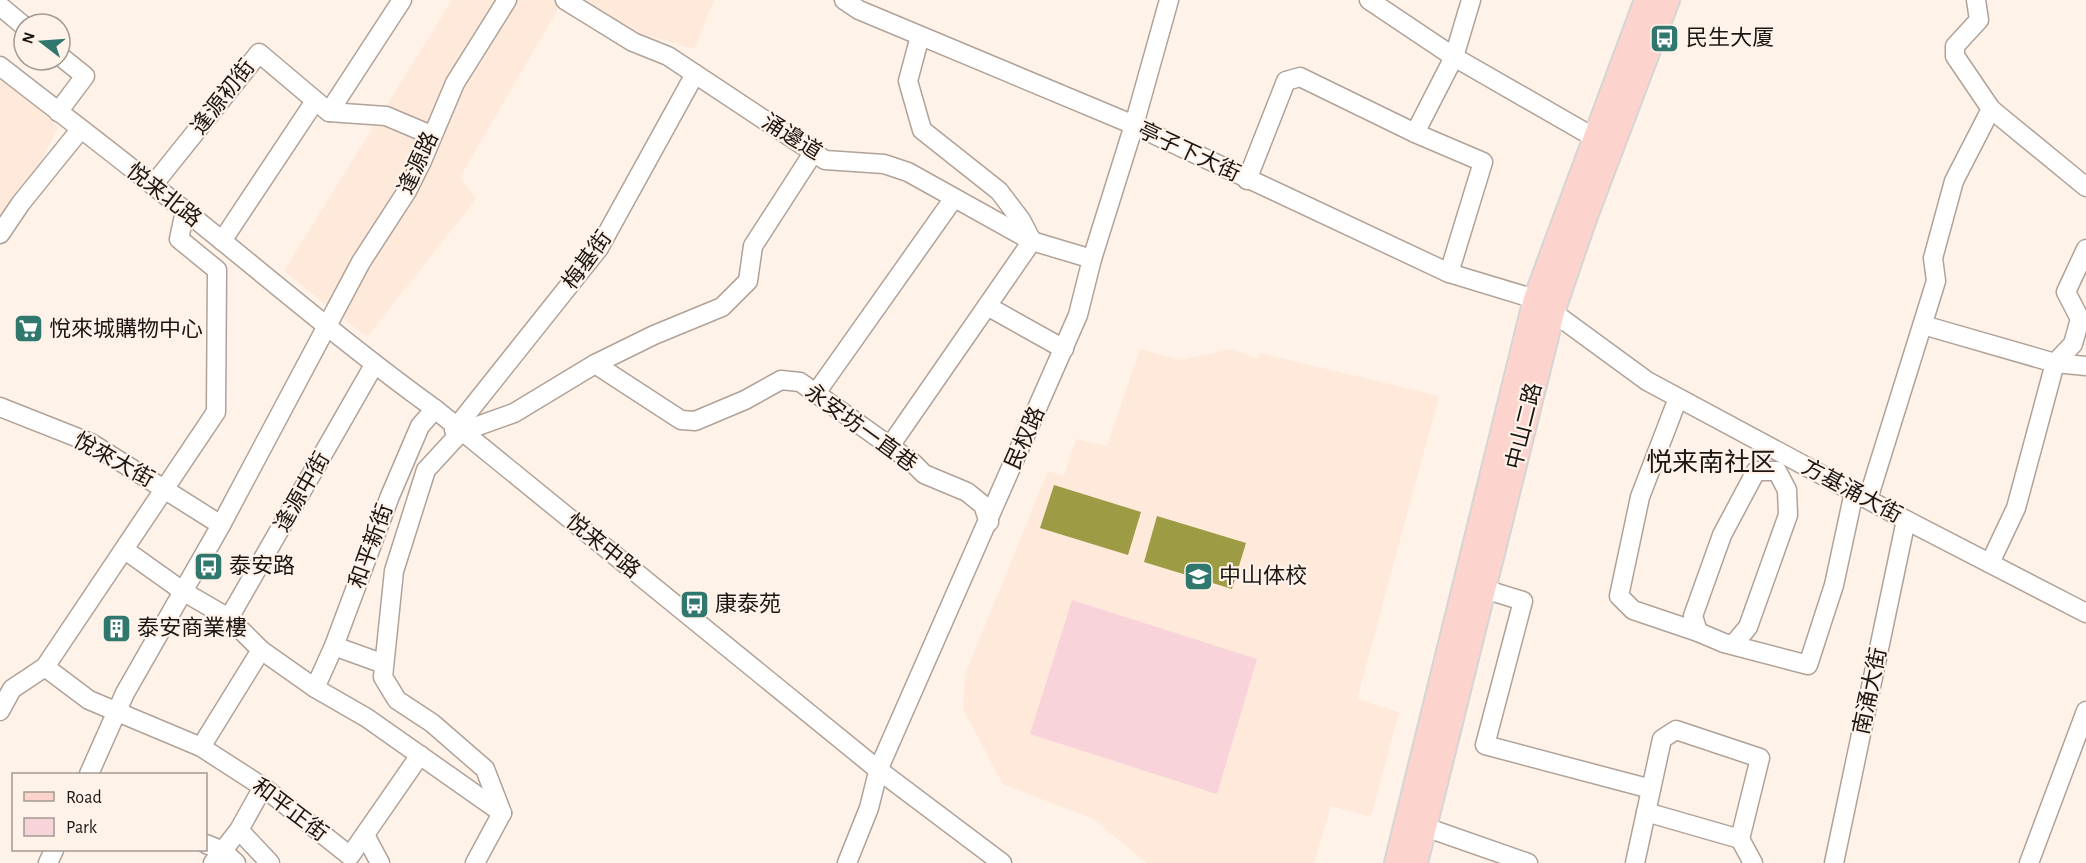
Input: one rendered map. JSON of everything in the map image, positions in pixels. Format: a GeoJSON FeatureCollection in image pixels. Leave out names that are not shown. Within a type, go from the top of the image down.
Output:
{"type":"FeatureCollection","features":[{"type":"Feature","properties":{"kind":"main road","name":"中山二路"},"geometry":{"type":"LineString","coordinates":[[1396,863],[1535,299],[1646,0]]}},
{"type":"Feature","properties":{"kind":"main road","name":"中山二路"},"geometry":{"type":"LineString","coordinates":[[1416,863],[1553,312],[1586,216],[1668,0]]}},
{"type":"Feature","properties":{"kind":"street"},"geometry":{"type":"LineString","coordinates":[[222,241],[402,0]]}},
{"type":"Feature","properties":{"kind":"street","name":"逢源路"},"geometry":{"type":"LineString","coordinates":[[328,325],[362,262],[407,191],[455,83],[507,0]]}},
{"type":"Feature","properties":{"kind":"street","name":"涌邊道"},"geometry":{"type":"LineString","coordinates":[[565,0],[633,42],[668,56],[825,160],[884,164],[908,172],[1032,241],[1092,259]]}},
{"type":"Feature","properties":{"kind":"street","name":"亭子下大街"},"geometry":{"type":"LineString","coordinates":[[844,0],[859,10],[1134,125],[1449,273],[1535,299]]}},
{"type":"Feature","properties":{"kind":"street","name":"民权路"},"geometry":{"type":"LineString","coordinates":[[847,863],[869,808],[878,770],[989,522],[1078,315],[1092,259],[1134,125],[1168,0]]}},
{"type":"Feature","properties":{"kind":"street"},"geometry":{"type":"LineString","coordinates":[[1369,0],[1454,57],[1595,138]]}},
{"type":"Feature","properties":{"kind":"street"},"geometry":{"type":"LineString","coordinates":[[1415,133],[1454,57],[1471,0]]}},
{"type":"Feature","properties":{"kind":"street"},"geometry":{"type":"LineString","coordinates":[[1976,0],[1979,20],[1955,46],[1955,56],[1991,109],[2086,187]]}},
{"type":"Feature","properties":{"kind":"street"},"geometry":{"type":"LineString","coordinates":[[0,6],[12,16]]}},
{"type":"Feature","properties":{"kind":"street"},"geometry":{"type":"LineString","coordinates":[[890,446],[1032,241],[1021,220],[999,191],[922,130],[908,81],[920,36]]}},
{"type":"Feature","properties":{"kind":"street","name":"逢源初街"},"geometry":{"type":"LineString","coordinates":[[153,185],[259,52],[322,106]]}},
{"type":"Feature","properties":{"kind":"street","name":"悦来北路"},"geometry":{"type":"LineString","coordinates":[[0,66],[328,325]]}},
{"type":"Feature","properties":{"kind":"street"},"geometry":{"type":"LineString","coordinates":[[58,112],[85,76],[72,66]]}},
{"type":"Feature","properties":{"kind":"street","name":"梅基街"},"geometry":{"type":"LineString","coordinates":[[384,664],[394,571],[426,470],[599,248],[694,74]]}},
{"type":"Feature","properties":{"kind":"street"},"geometry":{"type":"LineString","coordinates":[[1247,180],[1286,81],[1300,77],[1415,133],[1483,162],[1449,273]]}},
{"type":"Feature","properties":{"kind":"street"},"geometry":{"type":"LineString","coordinates":[[322,106],[386,116],[431,135]]}},
{"type":"Feature","properties":{"kind":"street"},"geometry":{"type":"LineString","coordinates":[[1678,398],[1640,497],[1619,596],[1633,610],[1733,645],[1808,665],[1861,496],[1923,325],[1936,281],[1933,258],[1954,181],[1991,109]]}},
{"type":"Feature","properties":{"kind":"street"},"geometry":{"type":"LineString","coordinates":[[0,234],[21,203],[80,130]]}},
{"type":"Feature","properties":{"kind":"street"},"geometry":{"type":"LineString","coordinates":[[457,429],[514,413],[596,364],[654,335],[722,307],[748,280],[753,246],[813,153]]}},
{"type":"Feature","properties":{"kind":"street"},"geometry":{"type":"LineString","coordinates":[[816,393],[954,198]]}},
{"type":"Feature","properties":{"kind":"street"},"geometry":{"type":"LineString","coordinates":[[0,711],[6,686],[45,667],[216,412],[217,270],[179,239],[185,211]]}},
{"type":"Feature","properties":{"kind":"street"},"geometry":{"type":"LineString","coordinates":[[1990,563],[2016,508],[2055,363],[2073,344],[2080,319],[2066,292],[2086,249]]}},
{"type":"Feature","properties":{"kind":"street","name":"方基涌大街"},"geometry":{"type":"LineString","coordinates":[[1535,299],[1647,381],[1906,520],[2086,613]]}},
{"type":"Feature","properties":{"kind":"street"},"geometry":{"type":"LineString","coordinates":[[987,306],[1064,349]]}},
{"type":"Feature","properties":{"kind":"street"},"geometry":{"type":"LineString","coordinates":[[89,773],[125,693],[221,525],[328,325]]}},
{"type":"Feature","properties":{"kind":"street","name":"悦来中路"},"geometry":{"type":"LineString","coordinates":[[328,325],[374,365],[435,409],[993,863]]}},
{"type":"Feature","properties":{"kind":"street"},"geometry":{"type":"LineString","coordinates":[[1923,325],[2055,363],[2086,366]]}},
{"type":"Feature","properties":{"kind":"street","name":"永安坊一直巷"},"geometry":{"type":"LineString","coordinates":[[596,364],[681,420],[694,420],[745,400],[781,380],[800,382],[912,462],[924,474],[967,492],[983,505],[989,522]]}},
{"type":"Feature","properties":{"kind":"street","name":"逢源中街"},"geometry":{"type":"LineString","coordinates":[[229,618],[374,365]]}},
{"type":"Feature","properties":{"kind":"street","name":"悅來大街"},"geometry":{"type":"LineString","coordinates":[[0,407],[91,443],[221,525]]}},
{"type":"Feature","properties":{"kind":"street","name":"和平新街"},"geometry":{"type":"LineString","coordinates":[[315,688],[334,646],[390,496],[420,426],[435,409]]}},
{"type":"Feature","properties":{"kind":"street"},"geometry":{"type":"LineString","coordinates":[[1777,471],[1785,454]]}},
{"type":"Feature","properties":{"kind":"street"},"geometry":{"type":"LineString","coordinates":[[1698,632],[1693,616],[1722,536],[1756,471],[1777,471]]}},
{"type":"Feature","properties":{"kind":"street"},"geometry":{"type":"LineString","coordinates":[[1733,645],[1748,627],[1788,515],[1787,490],[1777,471]]}},
{"type":"Feature","properties":{"kind":"street"},"geometry":{"type":"LineString","coordinates":[[390,496],[415,504]]}},
{"type":"Feature","properties":{"kind":"street","name":"南涌大街"},"geometry":{"type":"LineString","coordinates":[[1834,863],[1906,520]]}},
{"type":"Feature","properties":{"kind":"street"},"geometry":{"type":"LineString","coordinates":[[125,550],[184,592],[229,618],[261,650],[315,688],[367,718],[502,813]]}},
{"type":"Feature","properties":{"kind":"street"},"geometry":{"type":"LineString","coordinates":[[1484,589],[1523,601],[1485,745],[1651,789]]}},
{"type":"Feature","properties":{"kind":"street"},"geometry":{"type":"LineString","coordinates":[[334,646],[384,664],[383,677],[397,699],[432,723],[485,769],[502,813],[476,863]]}},
{"type":"Feature","properties":{"kind":"street"},"geometry":{"type":"LineString","coordinates":[[201,747],[261,650]]}},
{"type":"Feature","properties":{"kind":"street","name":"和平正街"},"geometry":{"type":"LineString","coordinates":[[45,667],[89,700],[201,747],[262,788],[350,856],[420,755]]}},
{"type":"Feature","properties":{"kind":"street"},"geometry":{"type":"LineString","coordinates":[[2029,863],[2086,711]]}},
{"type":"Feature","properties":{"kind":"street"},"geometry":{"type":"LineString","coordinates":[[1635,863],[1662,739],[1676,730],[1760,758],[1740,839],[1753,863]]}},
{"type":"Feature","properties":{"kind":"street","name":"悦来中路"},"geometry":{"type":"LineString","coordinates":[[878,770],[1002,863]]}},
{"type":"Feature","properties":{"kind":"street"},"geometry":{"type":"LineString","coordinates":[[207,845],[224,859],[262,788]]}},
{"type":"Feature","properties":{"kind":"street"},"geometry":{"type":"LineString","coordinates":[[1646,812],[1740,839]]}},
{"type":"Feature","properties":{"kind":"street"},"geometry":{"type":"LineString","coordinates":[[1425,827],[1528,863]]}},
{"type":"Feature","properties":{"kind":"street"},"geometry":{"type":"LineString","coordinates":[[239,830],[270,863]]}},
{"type":"Feature","properties":{"kind":"street"},"geometry":{"type":"LineString","coordinates":[[365,835],[380,863]]}},
{"type":"Feature","properties":{"kind":"shaded area"},"geometry":{"type":"Polygon","coordinates":[[[452,0],[714,0],[694,49],[558,9],[460,177],[476,199],[367,337],[284,271],[452,0]]]}},
{"type":"Feature","properties":{"kind":"shaded area"},"geometry":{"type":"Polygon","coordinates":[[[0,72],[58,127],[0,245],[0,72]]]}},
{"type":"Feature","properties":{"kind":"shaded area","name":"中山体校"},"geometry":{"type":"Polygon","coordinates":[[[1140,349],[1180,360],[1232,349],[1257,359],[1260,353],[1439,396],[1357,699],[1399,712],[1371,817],[1331,806],[1314,863],[1147,863],[1093,819],[1003,784],[963,709],[965,675],[1048,471],[1064,476],[1076,439],[1107,446],[1140,349]]]}},
{"type":"Feature","properties":{"kind":"shaded area"},"geometry":{"type":"Polygon","coordinates":[[[1054,485],[1141,512],[1128,555],[1040,528],[1054,485]]]}},
{"type":"Feature","properties":{"kind":"shaded area"},"geometry":{"type":"Polygon","coordinates":[[[1157,516],[1246,543],[1232,589],[1144,562],[1157,516]]]}},
{"type":"Feature","properties":{"kind":"green space"},"geometry":{"type":"Polygon","coordinates":[[[1072,600],[1257,659],[1217,794],[1030,734],[1072,600]]]}},
{"type":"Feature","properties":{"kind":"place","name":"民生大厦"},"geometry":{"type":"Point","coordinates":[1665,38]}},
{"type":"Feature","properties":{"kind":"place","name":"悅來城購物中心"},"geometry":{"type":"Point","coordinates":[28,329]}},
{"type":"Feature","properties":{"kind":"place","name":"泰安路"},"geometry":{"type":"Point","coordinates":[208,566]}},
{"type":"Feature","properties":{"kind":"place","name":"中山体校"},"geometry":{"type":"Point","coordinates":[1198,576]}},
{"type":"Feature","properties":{"kind":"place","name":"康泰苑"},"geometry":{"type":"Point","coordinates":[694,604]}},
{"type":"Feature","properties":{"kind":"place","name":"泰安商業樓"},"geometry":{"type":"Point","coordinates":[116,628]}},
{"type":"Feature","properties":{"kind":"district","name":"悦来南社区"},"geometry":{"type":"Point","coordinates":[1711,463]}}]}
